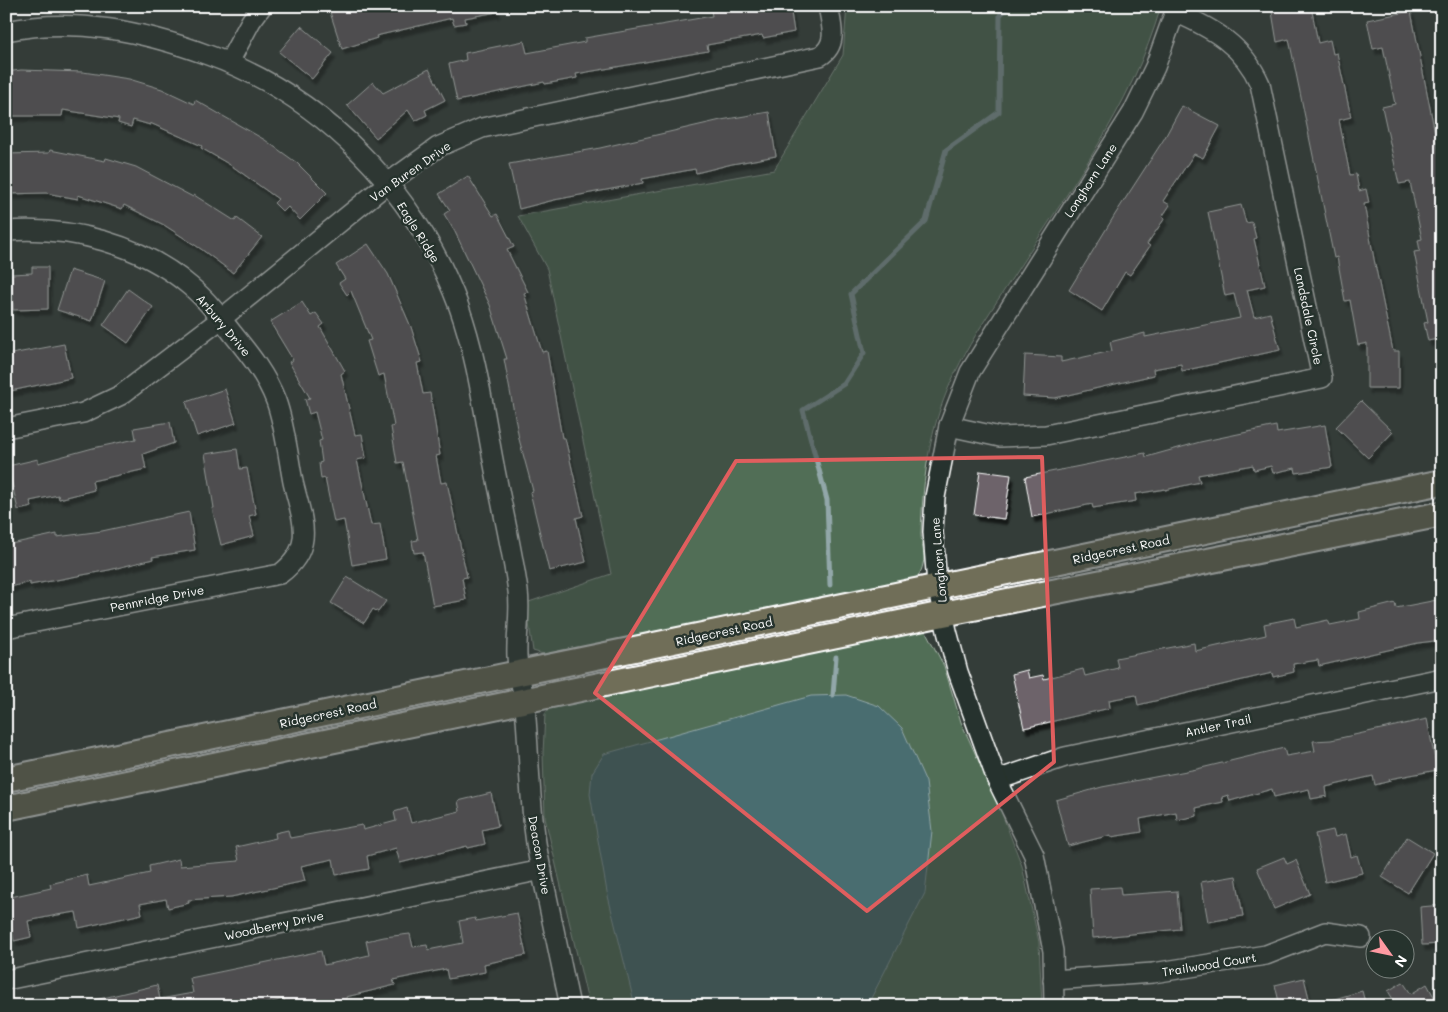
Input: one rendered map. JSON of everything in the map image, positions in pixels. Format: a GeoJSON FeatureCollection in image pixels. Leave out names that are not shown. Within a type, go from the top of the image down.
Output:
{"type":"FeatureCollection","features":[{"type":"Feature","properties":{"kind":"main road","name":"Ridgecrest Road"},"geometry":{"type":"LineString","coordinates":[[6,779],[1442,482]]}},
{"type":"Feature","properties":{"kind":"main road"},"geometry":{"type":"LineString","coordinates":[[6,808],[943,614],[1442,514]]}},
{"type":"Feature","properties":{"kind":"street"},"geometry":{"type":"LineString","coordinates":[[229,62],[251,21],[262,6]]}},
{"type":"Feature","properties":{"kind":"street","name":"Van Buren Drive"},"geometry":{"type":"LineString","coordinates":[[6,428],[83,413],[108,402],[136,386],[388,183],[438,147],[482,128],[820,56],[830,48],[834,36],[828,6]]}},
{"type":"Feature","properties":{"kind":"street","name":"Longhorn Lane"},"geometry":{"type":"LineString","coordinates":[[1054,1006],[1052,951],[1034,855],[997,780],[958,672],[938,586],[933,514],[938,476],[949,426],[966,381],[981,352],[1133,112],[1154,68],[1176,9]]}},
{"type":"Feature","properties":{"kind":"street","name":"Landsdale Circle"},"geometry":{"type":"LineString","coordinates":[[949,426],[1000,437],[1046,436],[1322,378],[1260,84],[1254,70],[1238,48],[1214,31],[1176,9]]}},
{"type":"Feature","properties":{"kind":"street","name":"Eagle Ridge"},"geometry":{"type":"LineString","coordinates":[[6,31],[55,24],[121,30],[162,40],[229,62],[267,81],[304,105],[339,132],[388,183],[446,274],[460,310],[482,405],[518,592],[517,654],[519,674]]}},
{"type":"Feature","properties":{"kind":"street","name":"Arbury Drive"},"geometry":{"type":"LineString","coordinates":[[6,231],[43,230],[78,234],[123,247],[154,262],[178,277],[202,298],[221,319],[265,377],[276,402],[304,531],[300,554]]}},
{"type":"Feature","properties":{"kind":"street","name":"Pennridge Drive"},"geometry":{"type":"LineString","coordinates":[[6,628],[280,574],[292,565],[300,554]]}},
{"type":"Feature","properties":{"kind":"street","name":"Deacon Drive"},"geometry":{"type":"LineString","coordinates":[[519,674],[524,702],[535,836],[570,1006]]}},
{"type":"Feature","properties":{"kind":"street","name":"Antler Trail"},"geometry":{"type":"LineString","coordinates":[[997,780],[1065,757],[1442,678]]}},
{"type":"Feature","properties":{"kind":"street","name":"Woodberry Drive"},"geometry":{"type":"LineString","coordinates":[[6,980],[542,870]]}},
{"type":"Feature","properties":{"kind":"street","name":"Trailwood Court"},"geometry":{"type":"LineString","coordinates":[[1053,980],[1153,973],[1266,955],[1325,932],[1361,937]]}},
{"type":"Feature","properties":{"kind":"highlighted area"},"geometry":{"type":"Polygon","coordinates":[[[1042,457],[1054,762],[867,911],[595,693],[736,461],[1042,457]]]}},
{"type":"Feature","properties":{"kind":"green space"},"geometry":{"type":"Polygon","coordinates":[[[847,6],[1161,6],[1133,80],[1115,115],[1074,184],[975,336],[947,390],[934,430],[926,469],[921,534],[924,561],[918,576],[907,584],[553,657],[533,651],[526,603],[611,574],[547,269],[518,216],[774,170],[843,55],[847,6]]]}},
{"type":"Feature","properties":{"kind":"green space"},"geometry":{"type":"Polygon","coordinates":[[[914,628],[925,630],[944,666],[961,722],[999,806],[1022,866],[1039,942],[1042,1006],[589,1006],[545,818],[543,753],[545,714],[552,705],[914,628]]]}},
{"type":"Feature","properties":{"kind":"water"},"geometry":{"type":"Polygon","coordinates":[[[846,695],[879,706],[902,728],[926,782],[932,831],[925,893],[867,1006],[635,1006],[607,892],[590,794],[592,773],[604,754],[811,696],[846,695]]]}},
{"type":"Feature","properties":{"kind":"building"},"geometry":{"type":"Polygon","coordinates":[[[328,6],[496,6],[497,12],[465,18],[466,23],[454,25],[452,18],[376,36],[377,38],[342,49],[328,6]]]}},
{"type":"Feature","properties":{"kind":"building"},"geometry":{"type":"Polygon","coordinates":[[[732,6],[790,6],[794,32],[763,38],[762,35],[707,45],[708,51],[576,74],[577,78],[545,84],[544,82],[457,101],[449,64],[466,60],[465,53],[524,41],[527,53],[585,42],[585,38],[712,16],[711,11],[732,6]]]}},
{"type":"Feature","properties":{"kind":"building"},"geometry":{"type":"Polygon","coordinates":[[[1271,6],[1311,6],[1318,43],[1330,40],[1333,54],[1337,53],[1351,117],[1339,120],[1350,175],[1356,174],[1359,191],[1366,189],[1369,203],[1364,204],[1374,259],[1393,351],[1399,351],[1399,388],[1367,388],[1367,343],[1358,345],[1350,300],[1345,301],[1337,257],[1334,258],[1289,39],[1277,42],[1271,6]]]}},
{"type":"Feature","properties":{"kind":"building"},"geometry":{"type":"Polygon","coordinates":[[[1411,11],[1442,169],[1442,338],[1428,341],[1424,323],[1428,322],[1414,252],[1420,251],[1418,240],[1422,239],[1410,182],[1399,184],[1382,107],[1395,104],[1383,47],[1373,49],[1367,20],[1411,11]]]}},
{"type":"Feature","properties":{"kind":"building"},"geometry":{"type":"Polygon","coordinates":[[[301,26],[333,53],[312,79],[279,52],[301,26]]]}},
{"type":"Feature","properties":{"kind":"building"},"geometry":{"type":"Polygon","coordinates":[[[429,69],[445,100],[425,110],[427,115],[415,121],[408,110],[376,138],[347,105],[373,82],[383,93],[429,69]]]}},
{"type":"Feature","properties":{"kind":"building"},"geometry":{"type":"Polygon","coordinates":[[[21,70],[83,72],[129,79],[162,89],[194,104],[195,100],[265,140],[297,163],[327,193],[300,220],[288,207],[283,212],[274,203],[278,199],[232,166],[201,148],[202,146],[150,123],[150,125],[133,120],[131,127],[118,123],[119,119],[63,110],[62,116],[6,116],[6,72],[21,70]]]}},
{"type":"Feature","properties":{"kind":"building"},"geometry":{"type":"Polygon","coordinates":[[[1182,106],[1220,126],[1203,158],[1194,154],[1163,201],[1170,205],[1162,217],[1165,218],[1147,244],[1150,246],[1130,275],[1125,272],[1102,311],[1069,290],[1164,139],[1182,106]]]}},
{"type":"Feature","properties":{"kind":"building"},"geometry":{"type":"Polygon","coordinates":[[[769,112],[776,156],[696,173],[695,169],[642,179],[643,183],[554,200],[519,209],[509,164],[600,148],[721,120],[769,112]]]}},
{"type":"Feature","properties":{"kind":"building"},"geometry":{"type":"Polygon","coordinates":[[[50,150],[105,161],[106,158],[136,167],[193,197],[194,195],[235,221],[237,218],[262,237],[233,273],[164,225],[124,205],[122,209],[78,195],[78,199],[46,193],[6,194],[6,154],[49,153],[50,150]]]}},
{"type":"Feature","properties":{"kind":"building"},"geometry":{"type":"Polygon","coordinates":[[[468,176],[493,216],[497,214],[514,247],[507,250],[528,292],[524,293],[542,352],[547,351],[562,438],[565,438],[583,516],[576,518],[586,562],[549,571],[530,492],[533,491],[519,439],[504,359],[507,359],[490,305],[455,232],[444,214],[450,210],[439,194],[468,176]]]}},
{"type":"Feature","properties":{"kind":"building"},"geometry":{"type":"Polygon","coordinates":[[[1241,205],[1246,223],[1252,222],[1265,286],[1247,290],[1254,317],[1270,313],[1280,350],[1182,371],[1181,364],[1153,369],[1154,375],[1055,398],[1023,396],[1025,355],[1061,357],[1061,362],[1112,351],[1110,342],[1145,333],[1145,337],[1240,318],[1234,294],[1225,296],[1208,212],[1241,205]]]}},
{"type":"Feature","properties":{"kind":"building"},"geometry":{"type":"Polygon","coordinates":[[[368,244],[388,274],[411,327],[422,362],[417,363],[423,394],[430,393],[440,455],[436,456],[441,483],[447,482],[467,577],[462,578],[466,600],[433,606],[423,552],[414,553],[412,541],[418,540],[403,462],[397,463],[391,427],[394,426],[384,374],[378,376],[367,341],[371,340],[351,291],[347,295],[339,283],[345,279],[336,265],[368,244]]]}},
{"type":"Feature","properties":{"kind":"building"},"geometry":{"type":"Polygon","coordinates":[[[32,267],[48,267],[48,309],[13,310],[12,274],[32,273],[32,267]]]}},
{"type":"Feature","properties":{"kind":"building"},"geometry":{"type":"Polygon","coordinates":[[[70,270],[105,281],[92,321],[57,310],[70,270]]]}},
{"type":"Feature","properties":{"kind":"building"},"geometry":{"type":"Polygon","coordinates":[[[128,289],[153,307],[128,343],[103,325],[128,289]]]}},
{"type":"Feature","properties":{"kind":"building"},"geometry":{"type":"Polygon","coordinates":[[[302,302],[311,316],[316,313],[324,324],[320,327],[345,371],[341,374],[355,435],[362,434],[366,458],[357,460],[371,525],[380,524],[386,559],[352,565],[344,520],[334,522],[325,478],[321,479],[319,463],[322,462],[319,441],[322,440],[315,412],[309,414],[305,399],[310,398],[289,362],[293,360],[270,322],[302,302]]]}},
{"type":"Feature","properties":{"kind":"building"},"geometry":{"type":"Polygon","coordinates":[[[64,344],[71,378],[6,392],[6,355],[64,344]]]}},
{"type":"Feature","properties":{"kind":"building"},"geometry":{"type":"Polygon","coordinates":[[[225,389],[236,423],[197,436],[186,402],[225,389]]]}},
{"type":"Feature","properties":{"kind":"building"},"geometry":{"type":"Polygon","coordinates":[[[1361,401],[1393,432],[1368,458],[1336,427],[1361,401]]]}},
{"type":"Feature","properties":{"kind":"building"},"geometry":{"type":"Polygon","coordinates":[[[170,422],[174,443],[143,454],[146,469],[92,481],[94,490],[59,499],[58,495],[30,501],[32,507],[18,510],[8,466],[38,459],[38,463],[136,439],[134,428],[170,422]]]}},
{"type":"Feature","properties":{"kind":"building"},"geometry":{"type":"Polygon","coordinates":[[[1325,425],[1332,467],[1296,473],[1295,468],[1273,473],[1271,466],[1254,470],[1253,465],[1198,475],[1200,482],[1165,490],[1135,494],[1136,501],[1093,508],[1092,504],[1032,517],[1025,477],[1145,453],[1146,457],[1200,442],[1276,426],[1277,433],[1325,425]]]}},
{"type":"Feature","properties":{"kind":"building"},"geometry":{"type":"Polygon","coordinates":[[[237,449],[240,469],[247,468],[256,514],[249,516],[254,536],[221,545],[212,508],[214,508],[205,454],[237,449]]]}},
{"type":"Feature","properties":{"kind":"building"},"geometry":{"type":"Polygon","coordinates":[[[980,471],[1011,475],[1004,519],[974,515],[980,471]]]}},
{"type":"Feature","properties":{"kind":"building"},"geometry":{"type":"Polygon","coordinates":[[[189,512],[195,550],[152,557],[153,559],[109,570],[30,585],[30,582],[6,588],[6,545],[57,534],[57,537],[102,531],[189,512]]]}},
{"type":"Feature","properties":{"kind":"building"},"geometry":{"type":"Polygon","coordinates":[[[347,577],[386,601],[378,612],[373,609],[364,623],[331,603],[347,577]]]}},
{"type":"Feature","properties":{"kind":"building"},"geometry":{"type":"Polygon","coordinates":[[[1442,599],[1442,640],[1418,643],[1319,666],[1318,660],[1293,664],[1294,672],[1273,677],[1272,673],[1138,705],[1136,695],[1109,700],[1110,708],[1024,728],[1012,674],[1027,670],[1029,678],[1043,675],[1044,679],[1083,669],[1085,676],[1118,668],[1116,658],[1194,643],[1195,651],[1266,635],[1264,624],[1294,618],[1296,627],[1328,620],[1330,625],[1360,619],[1359,612],[1395,603],[1396,608],[1442,599]]]}},
{"type":"Feature","properties":{"kind":"building"},"geometry":{"type":"Polygon","coordinates":[[[1427,719],[1437,770],[1389,779],[1390,781],[1375,785],[1373,776],[1326,787],[1327,796],[1311,799],[1309,789],[1274,797],[1272,789],[1230,801],[1228,795],[1222,797],[1223,802],[1196,808],[1197,816],[1177,820],[1176,812],[1140,819],[1142,832],[1111,837],[1111,835],[1068,846],[1056,800],[1102,787],[1197,769],[1284,748],[1286,756],[1315,751],[1313,741],[1331,740],[1427,719]]]}},
{"type":"Feature","properties":{"kind":"building"},"geometry":{"type":"Polygon","coordinates":[[[491,793],[498,826],[482,830],[485,844],[468,848],[467,846],[400,863],[396,848],[367,856],[369,869],[336,875],[333,859],[301,866],[305,881],[231,897],[188,900],[189,903],[168,908],[166,899],[140,904],[142,914],[79,928],[76,912],[57,915],[28,921],[31,937],[14,941],[6,898],[51,888],[50,884],[87,875],[89,886],[150,873],[149,866],[179,859],[180,866],[239,861],[236,847],[276,838],[275,833],[288,830],[290,838],[362,825],[363,830],[396,821],[394,812],[407,808],[411,823],[460,811],[458,801],[491,793]]]}},
{"type":"Feature","properties":{"kind":"building"},"geometry":{"type":"Polygon","coordinates":[[[1333,830],[1335,837],[1346,834],[1351,857],[1357,855],[1362,873],[1325,882],[1315,834],[1333,830]]]}},
{"type":"Feature","properties":{"kind":"building"},"geometry":{"type":"Polygon","coordinates":[[[1407,837],[1433,853],[1408,893],[1382,877],[1407,837]]]}},
{"type":"Feature","properties":{"kind":"building"},"geometry":{"type":"Polygon","coordinates":[[[1284,857],[1287,864],[1296,860],[1310,894],[1274,909],[1257,868],[1284,857]]]}},
{"type":"Feature","properties":{"kind":"building"},"geometry":{"type":"Polygon","coordinates":[[[1236,876],[1243,916],[1208,922],[1201,882],[1236,876]]]}},
{"type":"Feature","properties":{"kind":"building"},"geometry":{"type":"Polygon","coordinates":[[[1120,887],[1121,895],[1177,891],[1180,929],[1093,938],[1090,889],[1120,887]]]}},
{"type":"Feature","properties":{"kind":"building"},"geometry":{"type":"Polygon","coordinates":[[[1442,905],[1442,944],[1422,945],[1420,907],[1442,905]]]}},
{"type":"Feature","properties":{"kind":"building"},"geometry":{"type":"Polygon","coordinates":[[[517,913],[526,955],[484,964],[485,972],[448,979],[446,969],[393,980],[395,985],[346,997],[347,1000],[318,1006],[313,1006],[313,1001],[286,1006],[284,999],[255,1006],[96,1006],[95,1000],[157,985],[160,999],[193,993],[190,978],[321,951],[324,965],[369,955],[366,941],[384,937],[410,934],[413,947],[427,945],[428,950],[463,943],[459,921],[475,918],[476,921],[517,913]]]}},
{"type":"Feature","properties":{"kind":"building"},"geometry":{"type":"Polygon","coordinates":[[[1304,978],[1311,1006],[1280,1006],[1275,985],[1304,978]]]}},
{"type":"Feature","properties":{"kind":"building"},"geometry":{"type":"Polygon","coordinates":[[[1403,982],[1411,994],[1427,984],[1439,1006],[1392,1006],[1396,1004],[1388,991],[1403,982]]]}},
{"type":"Feature","properties":{"kind":"building"},"geometry":{"type":"Polygon","coordinates":[[[1362,991],[1366,1006],[1324,1006],[1324,1002],[1362,991]]]}},
{"type":"Feature","properties":{"kind":"waterway"},"geometry":{"type":"LineString","coordinates":[[830,585],[827,500],[803,410],[844,384],[864,353],[851,294],[926,221],[946,150],[999,112],[1000,15],[1010,6]]}},
{"type":"Feature","properties":{"kind":"waterway"},"geometry":{"type":"LineString","coordinates":[[833,695],[836,657]]}}]}
